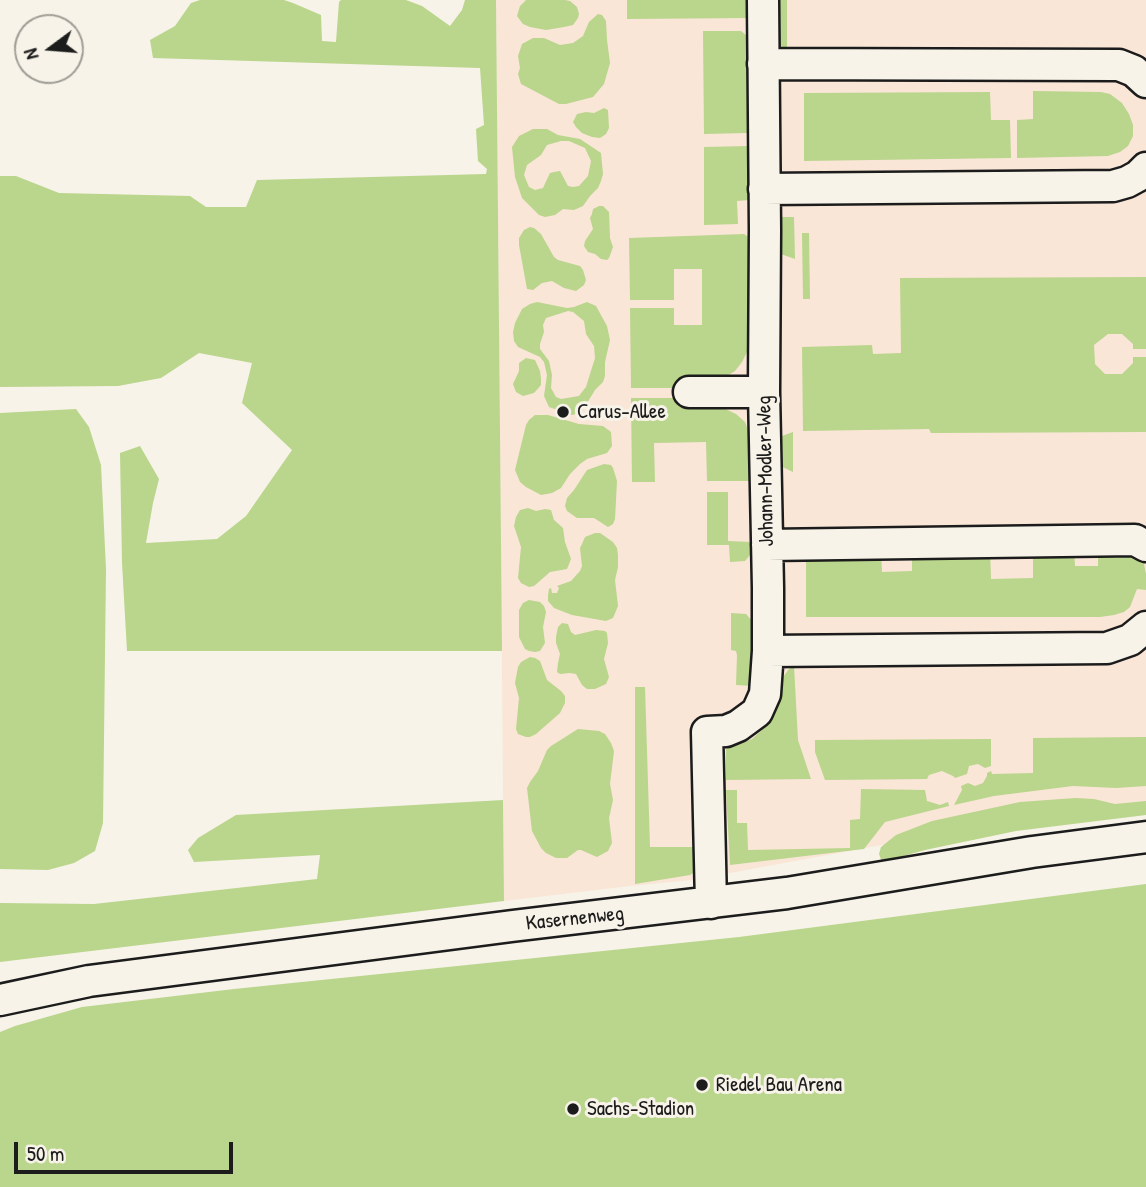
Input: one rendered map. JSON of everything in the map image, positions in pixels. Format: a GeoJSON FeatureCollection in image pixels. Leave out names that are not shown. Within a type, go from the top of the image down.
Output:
{"type":"FeatureCollection","features":[{"type":"Feature","properties":{"kind":"street","name":"Johann-Modler-Weg"},"geometry":{"type":"LineString","coordinates":[[711,904],[707,732],[726,731],[757,712],[765,694],[768,651],[763,0]]}},
{"type":"Feature","properties":{"kind":"street"},"geometry":{"type":"LineString","coordinates":[[763,64],[1119,65],[1134,71],[1146,82]]}},
{"type":"Feature","properties":{"kind":"street"},"geometry":{"type":"LineString","coordinates":[[764,189],[1113,186],[1127,182],[1146,168]]}},
{"type":"Feature","properties":{"kind":"street"},"geometry":{"type":"LineString","coordinates":[[689,392],[764,392]]}},
{"type":"Feature","properties":{"kind":"street"},"geometry":{"type":"LineString","coordinates":[[768,545],[1135,540],[1146,546]]}},
{"type":"Feature","properties":{"kind":"street"},"geometry":{"type":"LineString","coordinates":[[768,651],[1107,648],[1130,640],[1146,627]]}},
{"type":"Feature","properties":{"kind":"street","name":"Kasernenweg"},"geometry":{"type":"LineString","coordinates":[[2,999],[116,977],[512,926],[711,904],[1032,852],[1146,837]]}},
{"type":"Feature","properties":{"kind":"shaded area"},"geometry":{"type":"Polygon","coordinates":[[[496,0],[1146,0],[1146,807],[1023,819],[692,880],[504,901],[496,0]]]}},
{"type":"Feature","properties":{"kind":"green space"},"geometry":{"type":"Polygon","coordinates":[[[200,0],[284,0],[321,15],[322,41],[336,42],[341,0],[406,0],[422,6],[450,26],[462,10],[465,0],[496,0],[502,651],[127,651],[120,453],[140,446],[159,479],[146,543],[217,539],[246,516],[292,450],[242,403],[252,363],[199,353],[161,378],[118,386],[0,387],[0,176],[16,176],[59,193],[190,196],[206,207],[246,207],[257,180],[486,174],[487,169],[478,161],[476,129],[484,125],[480,68],[153,58],[150,40],[175,26],[191,3],[200,0]]]}},
{"type":"Feature","properties":{"kind":"green space"},"geometry":{"type":"Polygon","coordinates":[[[526,0],[570,1],[577,7],[578,18],[573,25],[564,27],[546,30],[530,27],[523,24],[517,16],[520,6],[526,0]]]}},
{"type":"Feature","properties":{"kind":"green space"},"geometry":{"type":"Polygon","coordinates":[[[627,0],[749,0],[749,18],[627,19],[627,0]]]}},
{"type":"Feature","properties":{"kind":"green space"},"geometry":{"type":"Polygon","coordinates":[[[771,0],[787,0],[787,52],[777,42],[771,0]]]}},
{"type":"Feature","properties":{"kind":"green space"},"geometry":{"type":"Polygon","coordinates":[[[598,14],[606,21],[610,63],[604,84],[593,97],[559,104],[521,84],[518,56],[522,44],[533,38],[544,38],[560,45],[573,43],[583,36],[589,22],[598,14]]]}},
{"type":"Feature","properties":{"kind":"green space"},"geometry":{"type":"Polygon","coordinates":[[[703,31],[741,31],[747,36],[747,133],[704,134],[703,31]]]}},
{"type":"Feature","properties":{"kind":"green space"},"geometry":{"type":"Polygon","coordinates":[[[1033,91],[1110,94],[1122,103],[1133,125],[1133,136],[1128,146],[1108,156],[1017,158],[1017,120],[1033,119],[1033,91]]]}},
{"type":"Feature","properties":{"kind":"green space"},"geometry":{"type":"Polygon","coordinates":[[[990,92],[991,120],[1010,120],[1011,158],[804,161],[804,93],[990,92]]]}},
{"type":"Feature","properties":{"kind":"green space"},"geometry":{"type":"Polygon","coordinates":[[[604,108],[608,110],[609,128],[600,138],[582,133],[573,122],[577,114],[594,113],[604,108]]]}},
{"type":"Feature","properties":{"kind":"green space"},"geometry":{"type":"Polygon","coordinates":[[[533,129],[547,129],[558,135],[580,139],[601,153],[601,181],[583,206],[574,210],[563,209],[555,215],[545,217],[539,215],[522,198],[515,177],[512,147],[519,136],[533,129]],[[569,141],[547,145],[541,155],[527,165],[524,175],[529,187],[535,190],[543,188],[550,173],[554,172],[560,171],[568,186],[573,187],[579,186],[588,176],[591,161],[585,148],[569,141]]]}},
{"type":"Feature","properties":{"kind":"green space"},"geometry":{"type":"Polygon","coordinates":[[[749,146],[749,200],[737,201],[738,224],[704,225],[704,147],[749,146]]]}},
{"type":"Feature","properties":{"kind":"green space"},"geometry":{"type":"Polygon","coordinates":[[[599,206],[609,212],[613,247],[607,260],[588,252],[584,246],[593,229],[590,218],[593,209],[599,206]]]}},
{"type":"Feature","properties":{"kind":"green space"},"geometry":{"type":"Polygon","coordinates":[[[774,217],[794,217],[795,259],[775,252],[774,217]]]}},
{"type":"Feature","properties":{"kind":"green space"},"geometry":{"type":"Polygon","coordinates":[[[530,227],[541,234],[554,257],[580,266],[586,280],[584,285],[576,291],[552,281],[542,283],[533,290],[527,289],[519,238],[524,230],[530,227]]]}},
{"type":"Feature","properties":{"kind":"green space"},"geometry":{"type":"Polygon","coordinates":[[[802,233],[809,233],[810,299],[803,299],[802,233]]]}},
{"type":"Feature","properties":{"kind":"green space"},"geometry":{"type":"Polygon","coordinates":[[[744,234],[750,238],[750,339],[742,362],[735,371],[725,377],[687,388],[631,388],[630,308],[674,308],[674,325],[702,325],[702,269],[674,269],[674,300],[630,300],[629,238],[744,234]]]}},
{"type":"Feature","properties":{"kind":"green space"},"geometry":{"type":"Polygon","coordinates":[[[1146,277],[1146,349],[1133,349],[1133,344],[1122,334],[1108,334],[1094,345],[1095,364],[1105,374],[1122,374],[1133,363],[1133,357],[1146,357],[1146,432],[931,433],[929,429],[803,431],[802,347],[872,345],[873,354],[901,353],[900,278],[1146,277]]]}},
{"type":"Feature","properties":{"kind":"green space"},"geometry":{"type":"Polygon","coordinates":[[[537,302],[567,308],[587,302],[596,306],[607,326],[610,340],[605,376],[581,413],[571,415],[549,407],[544,396],[547,375],[544,362],[540,357],[518,347],[514,341],[515,323],[522,309],[537,302]],[[573,312],[546,318],[540,344],[540,349],[549,361],[551,388],[556,397],[561,399],[579,396],[586,387],[595,358],[594,346],[586,334],[584,321],[573,312]]]}},
{"type":"Feature","properties":{"kind":"green space"},"geometry":{"type":"Polygon","coordinates":[[[526,358],[535,360],[540,371],[541,385],[534,393],[523,396],[516,392],[513,384],[519,371],[519,363],[526,358]]]}},
{"type":"Feature","properties":{"kind":"green space"},"geometry":{"type":"Polygon","coordinates":[[[631,398],[687,398],[736,414],[745,422],[751,438],[750,481],[707,481],[706,442],[654,443],[655,482],[632,482],[631,398]]]}},
{"type":"Feature","properties":{"kind":"green space"},"geometry":{"type":"Polygon","coordinates":[[[76,409],[89,427],[101,465],[106,569],[103,823],[95,851],[74,863],[48,870],[0,869],[0,413],[76,409]]]}},
{"type":"Feature","properties":{"kind":"green space"},"geometry":{"type":"Polygon","coordinates":[[[535,415],[603,426],[611,432],[612,446],[607,453],[580,464],[561,488],[541,495],[520,482],[515,470],[526,425],[535,415]]]}},
{"type":"Feature","properties":{"kind":"green space"},"geometry":{"type":"Polygon","coordinates":[[[793,432],[793,472],[774,463],[774,439],[793,432]]]}},
{"type":"Feature","properties":{"kind":"green space"},"geometry":{"type":"Polygon","coordinates":[[[604,464],[611,465],[617,481],[615,519],[608,527],[594,518],[577,518],[567,511],[565,506],[567,498],[587,470],[604,464]]]}},
{"type":"Feature","properties":{"kind":"green space"},"geometry":{"type":"Polygon","coordinates":[[[707,492],[728,492],[728,541],[751,542],[750,555],[745,561],[730,562],[729,545],[707,545],[707,492]]]}},
{"type":"Feature","properties":{"kind":"green space"},"geometry":{"type":"Polygon","coordinates":[[[528,508],[536,511],[551,510],[554,520],[563,528],[571,559],[567,569],[550,572],[529,587],[518,578],[521,547],[514,526],[520,510],[528,508]]]}},
{"type":"Feature","properties":{"kind":"green space"},"geometry":{"type":"Polygon","coordinates":[[[600,533],[613,542],[618,555],[615,580],[618,606],[613,618],[606,621],[572,615],[554,608],[548,601],[549,589],[551,588],[552,593],[557,593],[557,586],[571,581],[580,571],[580,548],[585,537],[600,533]]]}},
{"type":"Feature","properties":{"kind":"green space"},"geometry":{"type":"Polygon","coordinates":[[[990,550],[991,579],[1033,578],[1033,550],[1074,550],[1075,566],[1098,566],[1098,550],[1124,550],[1143,559],[1146,590],[1137,589],[1130,607],[1124,612],[1100,617],[806,617],[806,554],[881,552],[882,572],[912,571],[912,551],[990,550]]]}},
{"type":"Feature","properties":{"kind":"green space"},"geometry":{"type":"Polygon","coordinates":[[[529,600],[540,602],[546,612],[543,627],[545,643],[540,651],[535,652],[525,649],[519,637],[519,610],[523,603],[529,600]]]}},
{"type":"Feature","properties":{"kind":"green space"},"geometry":{"type":"Polygon","coordinates":[[[731,613],[746,614],[752,621],[752,686],[736,685],[737,655],[736,651],[731,650],[731,613]]]}},
{"type":"Feature","properties":{"kind":"green space"},"geometry":{"type":"Polygon","coordinates":[[[562,623],[568,624],[575,635],[596,630],[607,633],[608,643],[604,659],[609,677],[606,684],[587,689],[576,674],[557,672],[560,654],[556,637],[558,627],[562,623]]]}},
{"type":"Feature","properties":{"kind":"green space"},"geometry":{"type":"Polygon","coordinates":[[[530,657],[540,661],[547,680],[565,696],[565,703],[560,713],[536,734],[526,737],[518,734],[516,729],[519,698],[515,683],[518,667],[530,657]]]}},
{"type":"Feature","properties":{"kind":"green space"},"geometry":{"type":"Polygon","coordinates":[[[794,666],[798,740],[811,779],[726,780],[726,749],[752,739],[763,729],[775,708],[783,677],[794,666]]]}},
{"type":"Feature","properties":{"kind":"green space"},"geometry":{"type":"Polygon","coordinates":[[[635,687],[645,687],[650,847],[695,847],[695,872],[635,884],[635,687]]]}},
{"type":"Feature","properties":{"kind":"green space"},"geometry":{"type":"Polygon","coordinates":[[[578,729],[605,734],[614,751],[610,784],[613,800],[609,818],[612,843],[608,851],[597,857],[578,850],[567,858],[556,858],[541,848],[532,831],[527,788],[547,750],[578,729]]]}},
{"type":"Feature","properties":{"kind":"green space"},"geometry":{"type":"Polygon","coordinates":[[[1146,737],[1146,786],[1073,786],[994,796],[954,805],[962,790],[961,786],[983,783],[987,773],[991,771],[992,774],[1033,773],[1033,738],[1146,737]]]}},
{"type":"Feature","properties":{"kind":"green space"},"geometry":{"type":"Polygon","coordinates":[[[991,739],[991,766],[969,766],[967,774],[955,778],[942,771],[929,775],[927,779],[825,780],[815,752],[815,740],[991,739]]]}},
{"type":"Feature","properties":{"kind":"green space"},"geometry":{"type":"Polygon","coordinates":[[[861,789],[925,790],[927,801],[940,805],[948,802],[949,806],[885,822],[864,849],[730,865],[726,790],[737,790],[737,823],[747,823],[748,850],[850,848],[850,820],[860,819],[861,789]]]}},
{"type":"Feature","properties":{"kind":"green space"},"geometry":{"type":"Polygon","coordinates":[[[1075,798],[1115,804],[1146,801],[1146,815],[1016,831],[882,862],[879,854],[881,847],[896,835],[932,821],[1020,802],[1075,798]]]}},
{"type":"Feature","properties":{"kind":"green space"},"geometry":{"type":"Polygon","coordinates":[[[503,800],[504,901],[0,962],[0,903],[94,904],[317,879],[320,855],[194,862],[188,850],[198,838],[236,815],[503,800]]]}},
{"type":"Feature","properties":{"kind":"green space","name":"Sachs-Stadion"},"geometry":{"type":"Polygon","coordinates":[[[1146,884],[1146,1187],[0,1187],[0,1032],[82,1007],[739,937],[1146,884]]]}},
{"type":"Feature","properties":{"kind":"place","name":"Carus-Allee"},"geometry":{"type":"Point","coordinates":[563,412]}},
{"type":"Feature","properties":{"kind":"place","name":"Riedel Bau Arena"},"geometry":{"type":"Point","coordinates":[702,1085]}},
{"type":"Feature","properties":{"kind":"place","name":"Sachs-Stadion"},"geometry":{"type":"Point","coordinates":[573,1109]}}]}
